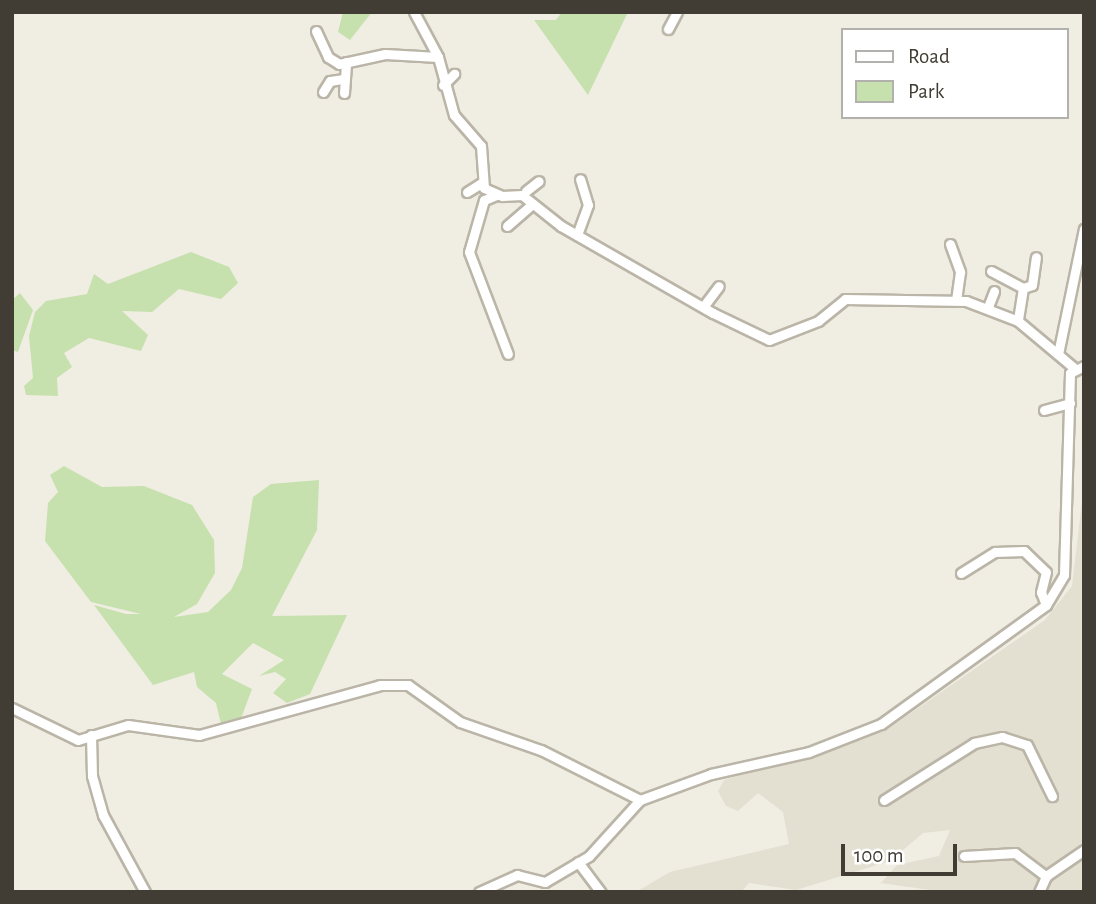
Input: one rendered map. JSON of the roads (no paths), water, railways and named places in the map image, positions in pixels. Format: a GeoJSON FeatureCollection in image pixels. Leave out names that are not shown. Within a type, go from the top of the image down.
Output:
{"type":"FeatureCollection","features":[{"type":"Feature","properties":{"kind":"street"},"geometry":{"type":"LineString","coordinates":[[414,12],[438,57],[443,85],[454,115],[481,145],[482,183],[496,195]]}},
{"type":"Feature","properties":{"kind":"street"},"geometry":{"type":"LineString","coordinates":[[668,29],[677,12]]}},
{"type":"Feature","properties":{"kind":"street"},"geometry":{"type":"LineString","coordinates":[[316,31],[328,57],[346,62],[385,54],[438,57]]}},
{"type":"Feature","properties":{"kind":"street"},"geometry":{"type":"LineString","coordinates":[[344,93],[342,79],[346,62]]}},
{"type":"Feature","properties":{"kind":"street"},"geometry":{"type":"LineString","coordinates":[[443,85],[454,74]]}},
{"type":"Feature","properties":{"kind":"street"},"geometry":{"type":"LineString","coordinates":[[323,92],[330,81],[342,79]]}},
{"type":"Feature","properties":{"kind":"street"},"geometry":{"type":"LineString","coordinates":[[577,235],[588,205],[580,179]]}},
{"type":"Feature","properties":{"kind":"street"},"geometry":{"type":"LineString","coordinates":[[524,193],[538,180]]}},
{"type":"Feature","properties":{"kind":"street"},"geometry":{"type":"LineString","coordinates":[[467,192],[482,183]]}},
{"type":"Feature","properties":{"kind":"street"},"geometry":{"type":"LineString","coordinates":[[524,193],[532,204],[577,235],[703,307],[769,340],[810,325],[845,299],[956,300],[988,307],[1018,321],[1073,367],[1084,366]]}},
{"type":"Feature","properties":{"kind":"street"},"geometry":{"type":"LineString","coordinates":[[508,354],[469,252],[484,200],[496,195],[537,194]]}},
{"type":"Feature","properties":{"kind":"street"},"geometry":{"type":"LineString","coordinates":[[507,226],[532,204]]}},
{"type":"Feature","properties":{"kind":"street"},"geometry":{"type":"LineString","coordinates":[[1058,354],[1084,229]]}},
{"type":"Feature","properties":{"kind":"street"},"geometry":{"type":"LineString","coordinates":[[950,244],[960,272],[956,300]]}},
{"type":"Feature","properties":{"kind":"street"},"geometry":{"type":"LineString","coordinates":[[991,271],[1023,288],[1032,285],[1036,257]]}},
{"type":"Feature","properties":{"kind":"street"},"geometry":{"type":"LineString","coordinates":[[703,307],[719,286]]}},
{"type":"Feature","properties":{"kind":"street"},"geometry":{"type":"LineString","coordinates":[[1018,321],[1023,288]]}},
{"type":"Feature","properties":{"kind":"street"},"geometry":{"type":"LineString","coordinates":[[988,307],[994,291]]}},
{"type":"Feature","properties":{"kind":"street"},"geometry":{"type":"LineString","coordinates":[[479,892],[517,875],[545,882],[578,862],[640,800],[861,734],[977,660],[1046,605],[1064,575],[1073,367]]}},
{"type":"Feature","properties":{"kind":"street"},"geometry":{"type":"LineString","coordinates":[[1044,410],[1070,403]]}},
{"type":"Feature","properties":{"kind":"street"},"geometry":{"type":"LineString","coordinates":[[961,573],[995,552],[1024,551],[1046,572],[1046,605]]}},
{"type":"Feature","properties":{"kind":"street"},"geometry":{"type":"LineString","coordinates":[[12,708],[78,740],[128,725],[199,735],[380,685],[403,685],[460,722],[533,746],[640,800]]}},
{"type":"Feature","properties":{"kind":"street"},"geometry":{"type":"LineString","coordinates":[[91,735],[103,815],[145,892]]}},
{"type":"Feature","properties":{"kind":"street"},"geometry":{"type":"LineString","coordinates":[[884,800],[974,743],[1002,737],[1027,745],[1052,796]]}},
{"type":"Feature","properties":{"kind":"street"},"geometry":{"type":"LineString","coordinates":[[1039,892],[1046,876],[1084,850]]}},
{"type":"Feature","properties":{"kind":"street"},"geometry":{"type":"LineString","coordinates":[[964,856],[1015,853],[1046,876]]}},
{"type":"Feature","properties":{"kind":"street"},"geometry":{"type":"LineString","coordinates":[[578,862],[601,892]]}}]}
